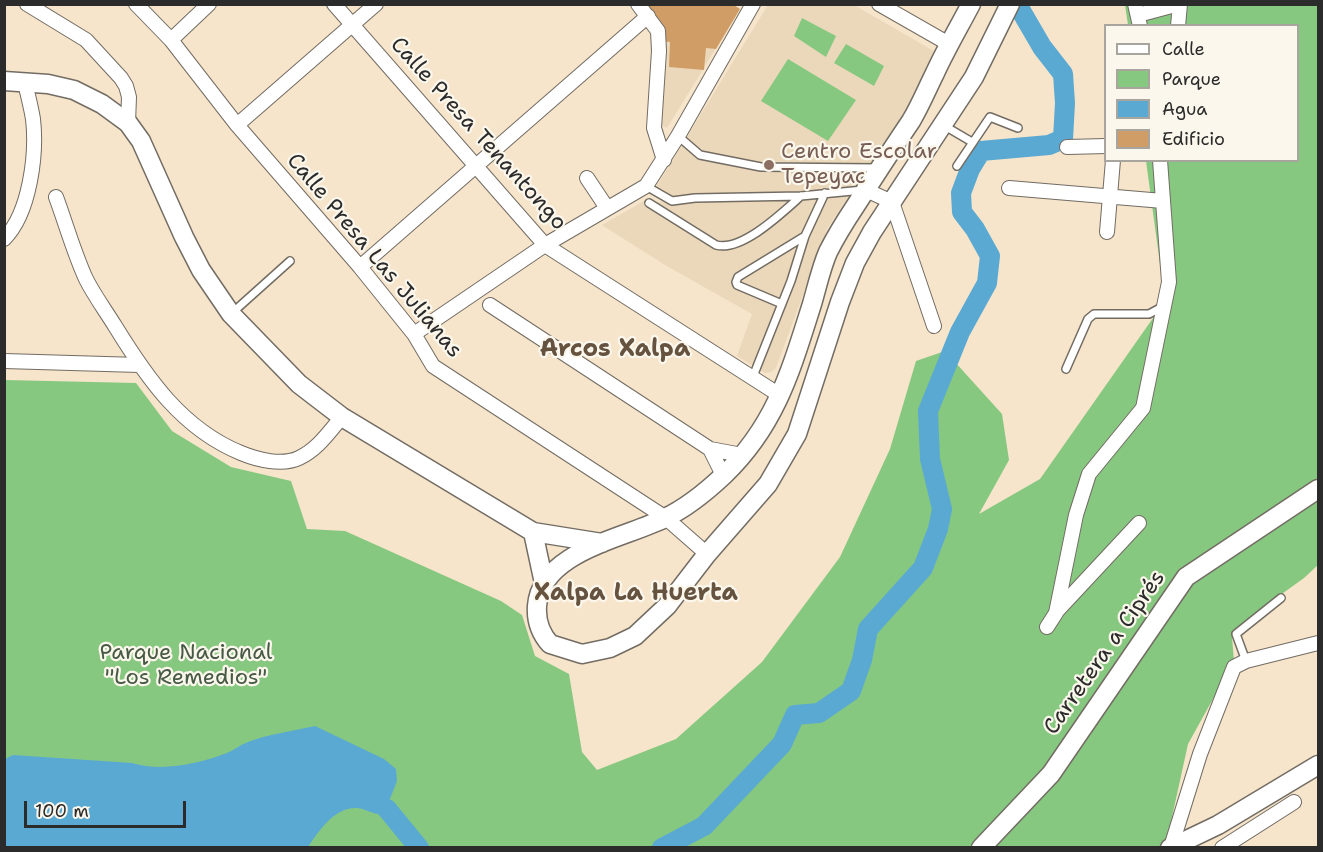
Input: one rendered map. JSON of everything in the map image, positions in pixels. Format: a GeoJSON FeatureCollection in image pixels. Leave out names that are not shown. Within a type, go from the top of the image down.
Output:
{"type":"FeatureCollection","features":[{"type":"Feature","properties":{"kind":"main road"},"geometry":{"type":"LineString","coordinates":[[971,4],[912,119],[878,168],[828,253],[781,396],[765,425],[742,455],[697,498],[666,518],[602,543],[566,561],[544,583],[539,596],[537,619],[543,636],[550,644],[582,654],[596,652],[635,636],[667,606],[707,554],[768,484],[796,434],[855,263],[872,232],[974,77],[1009,7]]}},
{"type":"Feature","properties":{"kind":"main road"},"geometry":{"type":"LineString","coordinates":[[4,81],[48,84],[74,90],[102,104],[128,123],[141,141],[201,270],[231,314],[299,384],[342,417],[533,532],[602,543]]}},
{"type":"Feature","properties":{"kind":"main road"},"geometry":{"type":"LineString","coordinates":[[912,119],[939,131]]}},
{"type":"Feature","properties":{"kind":"main road","name":"Carretera a Ciprés"},"geometry":{"type":"LineString","coordinates":[[981,848],[1051,774],[1186,577],[1318,489]]}},
{"type":"Feature","properties":{"kind":"main road"},"geometry":{"type":"LineString","coordinates":[[533,532],[544,583]]}},
{"type":"Feature","properties":{"kind":"main road"},"geometry":{"type":"LineString","coordinates":[[1170,847],[1194,843],[1218,825],[1318,765]]}},
{"type":"Feature","properties":{"kind":"street"},"geometry":{"type":"LineString","coordinates":[[27,4],[86,40],[121,78],[129,97],[128,123]]}},
{"type":"Feature","properties":{"kind":"street","name":"Calle Presa Las Julianas"},"geometry":{"type":"LineString","coordinates":[[136,4],[171,40],[237,125],[360,267],[414,334],[433,366],[666,518],[707,554]]}},
{"type":"Feature","properties":{"kind":"street"},"geometry":{"type":"LineString","coordinates":[[171,40],[209,4]]}},
{"type":"Feature","properties":{"kind":"street","name":"Calle Presa Tenantongo"},"geometry":{"type":"LineString","coordinates":[[334,4],[545,245],[781,396]]}},
{"type":"Feature","properties":{"kind":"street"},"geometry":{"type":"LineString","coordinates":[[237,125],[376,4]]}},
{"type":"Feature","properties":{"kind":"street"},"geometry":{"type":"LineString","coordinates":[[638,4],[658,31],[659,51],[654,128],[664,160]]}},
{"type":"Feature","properties":{"kind":"street"},"geometry":{"type":"LineString","coordinates":[[414,334],[545,245],[646,186],[664,160],[753,4]]}},
{"type":"Feature","properties":{"kind":"street"},"geometry":{"type":"LineString","coordinates":[[879,4],[949,44]]}},
{"type":"Feature","properties":{"kind":"street"},"geometry":{"type":"LineString","coordinates":[[1138,15],[1179,4],[1178,24]]}},
{"type":"Feature","properties":{"kind":"street"},"geometry":{"type":"LineString","coordinates":[[360,267],[648,16]]}},
{"type":"Feature","properties":{"kind":"street"},"geometry":{"type":"LineString","coordinates":[[4,239],[10,234],[25,202],[32,166],[33,121],[26,83]]}},
{"type":"Feature","properties":{"kind":"street"},"geometry":{"type":"LineString","coordinates":[[1067,147],[1104,146]]}},
{"type":"Feature","properties":{"kind":"street"},"geometry":{"type":"LineString","coordinates":[[1107,232],[1113,162]]}},
{"type":"Feature","properties":{"kind":"street"},"geometry":{"type":"LineString","coordinates":[[1056,613],[1077,515],[1089,474],[1143,408],[1169,282],[1160,162]]}},
{"type":"Feature","properties":{"kind":"street"},"geometry":{"type":"LineString","coordinates":[[587,178],[607,208]]}},
{"type":"Feature","properties":{"kind":"street"},"geometry":{"type":"LineString","coordinates":[[1009,188],[1163,201]]}},
{"type":"Feature","properties":{"kind":"street"},"geometry":{"type":"LineString","coordinates":[[866,190],[892,202],[934,326]]}},
{"type":"Feature","properties":{"kind":"street"},"geometry":{"type":"LineString","coordinates":[[56,197],[87,280],[139,365],[175,410],[202,433],[255,459],[277,461],[297,459],[315,448],[342,417]]}},
{"type":"Feature","properties":{"kind":"street"},"geometry":{"type":"LineString","coordinates":[[490,306],[710,449],[742,455]]}},
{"type":"Feature","properties":{"kind":"street"},"geometry":{"type":"LineString","coordinates":[[4,361],[139,365]]}},
{"type":"Feature","properties":{"kind":"street"},"geometry":{"type":"LineString","coordinates":[[710,449],[723,475]]}},
{"type":"Feature","properties":{"kind":"street"},"geometry":{"type":"LineString","coordinates":[[1047,627],[1056,613],[1139,523]]}},
{"type":"Feature","properties":{"kind":"street"},"geometry":{"type":"LineString","coordinates":[[1170,847],[1200,754],[1234,667],[1246,661],[1318,643]]}},
{"type":"Feature","properties":{"kind":"street"},"geometry":{"type":"LineString","coordinates":[[1222,848],[1294,802]]}},
{"type":"Feature","properties":{"kind":"lane"},"geometry":{"type":"LineString","coordinates":[[957,165],[990,117],[1018,128]]}},
{"type":"Feature","properties":{"kind":"lane"},"geometry":{"type":"LineString","coordinates":[[939,131],[972,142]]}},
{"type":"Feature","properties":{"kind":"lane"},"geometry":{"type":"LineString","coordinates":[[678,136],[700,156],[761,168],[878,168]]}},
{"type":"Feature","properties":{"kind":"lane"},"geometry":{"type":"LineString","coordinates":[[646,186],[672,201],[801,196],[866,190]]}},
{"type":"Feature","properties":{"kind":"lane"},"geometry":{"type":"LineString","coordinates":[[752,379],[782,304],[805,236],[825,193]]}},
{"type":"Feature","properties":{"kind":"lane"},"geometry":{"type":"LineString","coordinates":[[649,203],[722,247],[757,233],[801,196]]}},
{"type":"Feature","properties":{"kind":"lane"},"geometry":{"type":"LineString","coordinates":[[664,212],[672,201]]}},
{"type":"Feature","properties":{"kind":"lane"},"geometry":{"type":"LineString","coordinates":[[782,304],[737,285],[736,282],[738,277],[805,236]]}},
{"type":"Feature","properties":{"kind":"lane"},"geometry":{"type":"LineString","coordinates":[[231,314],[291,261]]}},
{"type":"Feature","properties":{"kind":"lane"},"geometry":{"type":"LineString","coordinates":[[1066,369],[1088,319],[1095,314],[1149,314],[1164,306]]}},
{"type":"Feature","properties":{"kind":"lane"},"geometry":{"type":"LineString","coordinates":[[1246,661],[1236,634],[1281,598]]}},
{"type":"Feature","properties":{"kind":"shaded area"},"geometry":{"type":"Polygon","coordinates":[[[646,4],[732,4],[740,9],[667,128],[661,125],[664,67],[646,4]]]}},
{"type":"Feature","properties":{"kind":"shaded area","name":"Centro Escolar Tepeyac"},"geometry":{"type":"Polygon","coordinates":[[[768,5],[854,5],[939,54],[921,87],[828,227],[776,368],[765,373],[737,356],[752,314],[665,265],[602,225],[644,201],[661,202],[664,200],[663,189],[655,189],[768,5]]]}},
{"type":"Feature","properties":{"kind":"green space","name":"Parque Nacional \"Los Remedios\""},"geometry":{"type":"Polygon","coordinates":[[[1125,5],[1318,5],[1318,565],[1272,601],[1232,637],[1234,661],[1188,744],[1170,826],[1180,847],[5,848],[5,380],[136,383],[172,431],[231,467],[291,481],[307,529],[345,531],[501,601],[522,615],[535,656],[569,674],[582,752],[597,770],[676,739],[762,662],[840,557],[890,449],[916,361],[945,351],[1002,414],[1009,460],[979,514],[1040,479],[1165,301],[1146,162],[1299,162],[1299,24],[1128,24],[1125,5]]]}},
{"type":"Feature","properties":{"kind":"green space"},"geometry":{"type":"Polygon","coordinates":[[[802,18],[836,36],[826,57],[794,36],[802,18]]]}},
{"type":"Feature","properties":{"kind":"green space"},"geometry":{"type":"Polygon","coordinates":[[[846,44],[884,66],[874,86],[834,63],[846,44]]]}},
{"type":"Feature","properties":{"kind":"green space"},"geometry":{"type":"Polygon","coordinates":[[[788,59],[856,100],[828,141],[761,101],[788,59]]]}},
{"type":"Feature","properties":{"kind":"water"},"geometry":{"type":"Polygon","coordinates":[[[315,726],[384,759],[396,769],[397,781],[384,814],[357,808],[341,811],[328,821],[308,847],[5,847],[5,759],[13,755],[132,763],[155,767],[180,766],[227,753],[256,739],[315,726]]]}},
{"type":"Feature","properties":{"kind":"building"},"geometry":{"type":"Polygon","coordinates":[[[646,4],[732,4],[740,9],[716,49],[706,48],[704,70],[669,67],[670,42],[661,41],[646,4]]]}},
{"type":"Feature","properties":{"kind":"waterway"},"geometry":{"type":"LineString","coordinates":[[662,848],[704,826],[782,744],[795,715],[819,713],[851,691],[862,660],[868,629],[923,568],[938,529],[942,509],[930,459],[928,411],[960,332],[987,283],[990,256],[975,229],[962,212],[961,193],[970,169],[981,151],[1049,145],[1063,139],[1065,103],[1063,74],[1042,47],[1017,4]]}},
{"type":"Feature","properties":{"kind":"waterway"},"geometry":{"type":"LineString","coordinates":[[387,809],[419,848]]}},
{"type":"Feature","properties":{"kind":"place","name":"Centro Escolar Tepeyac"},"geometry":{"type":"Point","coordinates":[769,165]}},
{"type":"Feature","properties":{"kind":"district","name":"Arcos Xalpa"},"geometry":{"type":"Point","coordinates":[615,350]}},
{"type":"Feature","properties":{"kind":"district","name":"Xalpa La Huerta"},"geometry":{"type":"Point","coordinates":[636,594]}}]}
